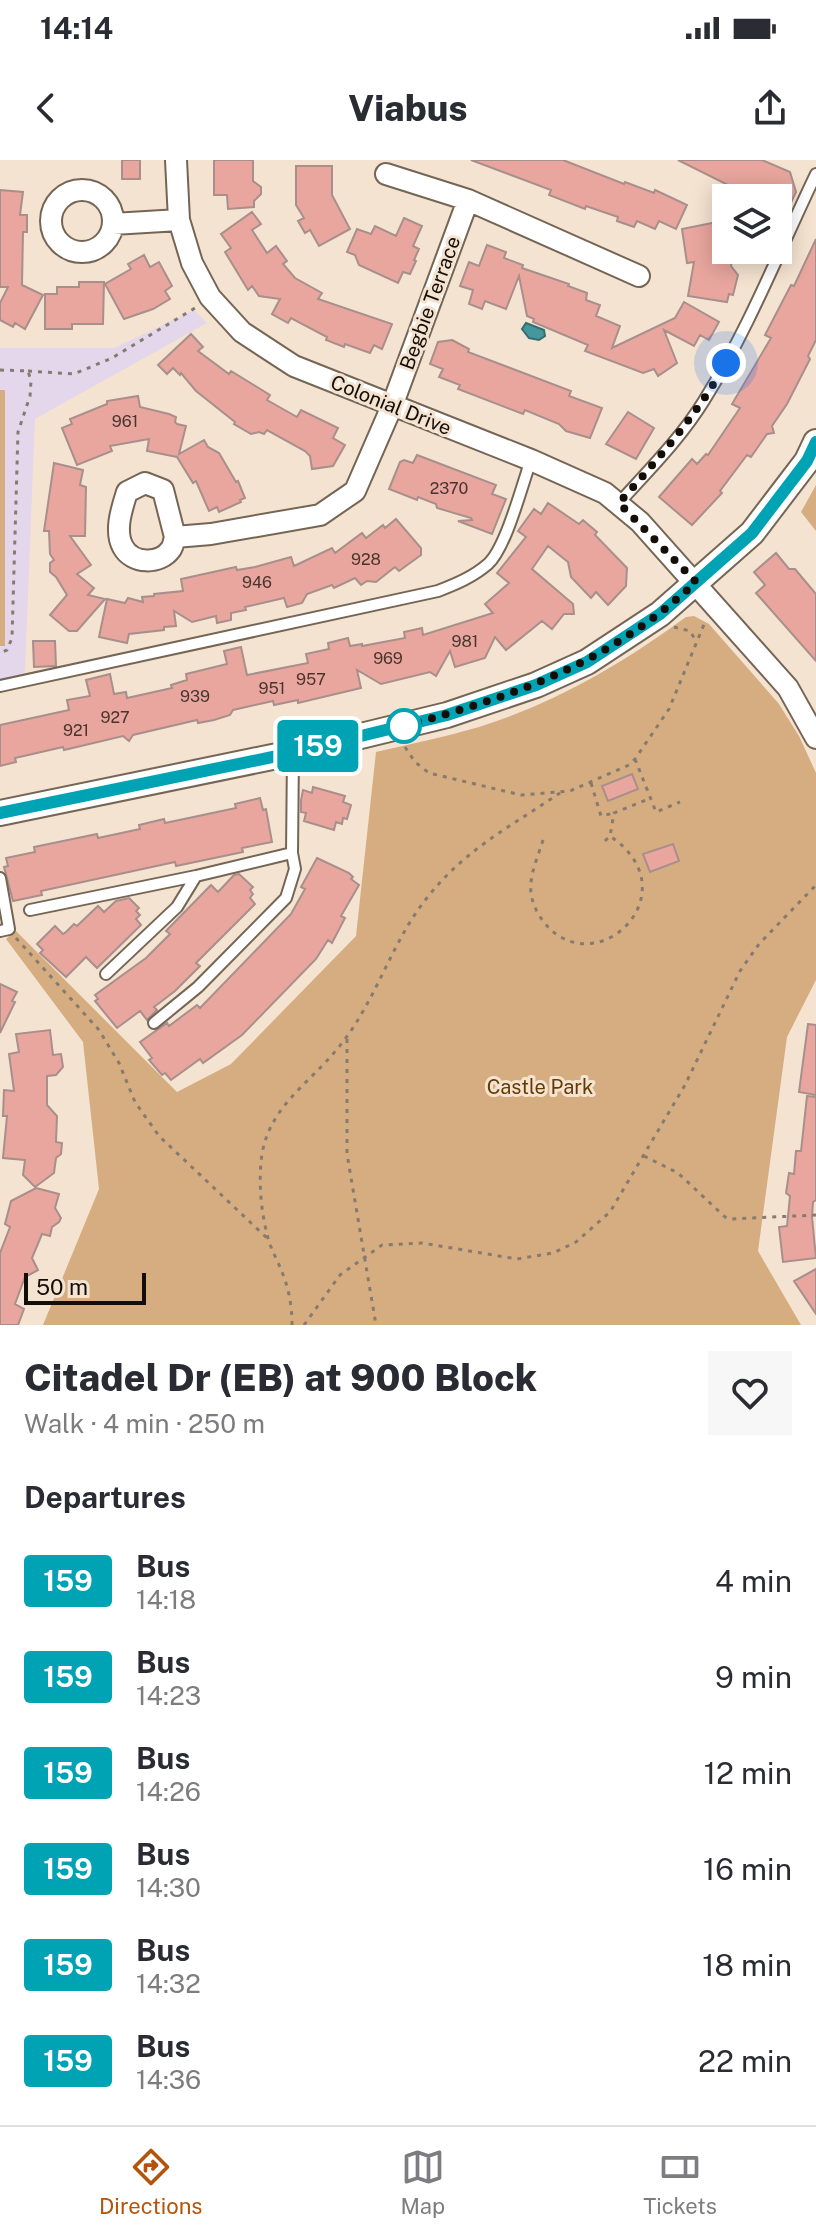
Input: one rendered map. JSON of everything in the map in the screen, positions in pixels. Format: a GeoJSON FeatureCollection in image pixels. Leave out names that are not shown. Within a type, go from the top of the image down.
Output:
{"type":"FeatureCollection","features":[{"type":"Feature","properties":{"kind":"street","name":"Colonial Drive"},"geometry":{"type":"LineString","coordinates":[[176,160],[179,220],[192,263],[210,297],[242,332],[268,352],[294,366],[589,484],[619,503],[696,582],[788,688],[816,738]]}},
{"type":"Feature","properties":{"kind":"street"},"geometry":{"type":"LineString","coordinates":[[386,174],[468,200],[639,276]]}},
{"type":"Feature","properties":{"kind":"street","name":"Begbie Terrace"},"geometry":{"type":"LineString","coordinates":[[175,537],[211,534],[320,515],[355,491],[392,406],[468,200]]}},
{"type":"Feature","properties":{"kind":"street"},"geometry":{"type":"LineString","coordinates":[[113,224],[179,220]]}},
{"type":"Feature","properties":{"kind":"street"},"geometry":{"type":"LineString","coordinates":[[0,813],[293,753],[447,715],[536,685],[587,662],[660,614],[752,533],[807,461],[816,442]]}},
{"type":"Feature","properties":{"kind":"lane"},"geometry":{"type":"LineString","coordinates":[[619,503],[673,443],[704,402],[816,174]]}},
{"type":"Feature","properties":{"kind":"lane"},"geometry":{"type":"LineString","coordinates":[[0,686],[438,591],[467,579],[491,562],[502,542],[531,460]]}},
{"type":"Feature","properties":{"kind":"lane"},"geometry":{"type":"LineString","coordinates":[[154,1023],[198,987],[286,898],[295,869],[292,853],[293,753]]}},
{"type":"Feature","properties":{"kind":"lane"},"geometry":{"type":"LineString","coordinates":[[30,910],[292,853]]}},
{"type":"Feature","properties":{"kind":"lane"},"geometry":{"type":"LineString","coordinates":[[106,974],[177,907],[196,876]]}},
{"type":"Feature","properties":{"kind":"lane"},"geometry":{"type":"LineString","coordinates":[[0,878],[4,930]]}},
{"type":"Feature","properties":{"kind":"path"},"geometry":{"type":"LineString","coordinates":[[0,370],[74,374],[99,364],[210,297]]}},
{"type":"Feature","properties":{"kind":"path"},"geometry":{"type":"LineString","coordinates":[[0,653],[7,650],[12,638],[18,432],[30,396],[28,371]]}},
{"type":"Feature","properties":{"kind":"path"},"geometry":{"type":"LineString","coordinates":[[292,1325],[286,1283],[268,1239],[260,1174],[262,1152],[280,1109],[347,1036],[410,923],[443,878],[463,858],[490,837],[560,793],[629,765],[635,759],[669,709],[705,621]]}},
{"type":"Feature","properties":{"kind":"path"},"geometry":{"type":"LineString","coordinates":[[670,627],[690,631],[696,641]]}},
{"type":"Feature","properties":{"kind":"path"},"geometry":{"type":"LineString","coordinates":[[403,743],[421,768],[440,777],[521,795],[560,793]]}},
{"type":"Feature","properties":{"kind":"path"},"geometry":{"type":"LineString","coordinates":[[635,759],[656,812],[680,802]]}},
{"type":"Feature","properties":{"kind":"path"},"geometry":{"type":"LineString","coordinates":[[590,782],[601,816],[651,798]]}},
{"type":"Feature","properties":{"kind":"path"},"geometry":{"type":"LineString","coordinates":[[605,841],[610,836],[614,813]]}},
{"type":"Feature","properties":{"kind":"path"},"geometry":{"type":"LineString","coordinates":[[543,840],[532,876],[531,892],[535,909],[556,934],[573,941],[592,943],[609,939],[625,929],[636,914],[642,897],[642,878],[637,861],[625,846],[610,836]]}},
{"type":"Feature","properties":{"kind":"path"},"geometry":{"type":"LineString","coordinates":[[304,1325],[334,1282],[365,1255],[382,1245],[409,1242],[517,1259],[553,1253],[576,1242],[610,1212],[644,1156],[702,1052],[740,971],[759,944],[816,885]]}},
{"type":"Feature","properties":{"kind":"path"},"geometry":{"type":"LineString","coordinates":[[4,930],[99,1030],[119,1063],[135,1102],[159,1136],[268,1239]]}},
{"type":"Feature","properties":{"kind":"path"},"geometry":{"type":"LineString","coordinates":[[347,1036],[347,1154],[376,1325]]}},
{"type":"Feature","properties":{"kind":"path"},"geometry":{"type":"LineString","coordinates":[[644,1156],[678,1173],[725,1217],[816,1215]]}},
{"type":"Feature","properties":{"kind":"shaded area"},"geometry":{"type":"Polygon","coordinates":[[[194,310],[207,323],[35,419],[25,672],[0,681],[0,348],[114,348],[194,310]]]}},
{"type":"Feature","properties":{"kind":"green space"},"geometry":{"type":"Polygon","coordinates":[[[0,390],[5,390],[5,646],[0,646],[0,390]]]}},
{"type":"Feature","properties":{"kind":"green space"},"geometry":{"type":"Polygon","coordinates":[[[816,485],[816,531],[801,512],[816,485]]]}},
{"type":"Feature","properties":{"kind":"green space","name":"Castle Park"},"geometry":{"type":"Polygon","coordinates":[[[694,616],[709,624],[779,704],[799,736],[816,773],[816,980],[787,1037],[758,1251],[801,1325],[43,1325],[99,1189],[83,1042],[6,939],[15,930],[177,1092],[231,1064],[356,936],[376,752],[479,727],[534,706],[587,681],[686,617],[694,616]]]}},
{"type":"Feature","properties":{"kind":"water"},"geometry":{"type":"Polygon","coordinates":[[[526,323],[544,330],[545,336],[539,340],[529,338],[522,329],[526,323]]]}},
{"type":"Feature","properties":{"kind":"building"},"geometry":{"type":"Polygon","coordinates":[[[122,160],[140,160],[140,179],[122,179],[122,160]]]}},
{"type":"Feature","properties":{"kind":"building"},"geometry":{"type":"Polygon","coordinates":[[[214,160],[253,160],[253,181],[261,187],[254,207],[228,209],[227,195],[214,195],[214,160]]]}},
{"type":"Feature","properties":{"kind":"building"},"geometry":{"type":"Polygon","coordinates":[[[471,160],[563,160],[624,184],[654,193],[655,190],[687,205],[676,229],[659,221],[655,229],[637,221],[634,227],[617,221],[618,217],[586,206],[585,209],[549,195],[551,190],[471,160]]]}},
{"type":"Feature","properties":{"kind":"building"},"geometry":{"type":"Polygon","coordinates":[[[678,160],[762,160],[790,172],[796,192],[792,201],[792,184],[726,184],[678,160]]]}},
{"type":"Feature","properties":{"kind":"building"},"geometry":{"type":"Polygon","coordinates":[[[296,166],[332,166],[332,195],[350,229],[319,246],[310,230],[305,233],[298,221],[304,218],[296,205],[296,166]]]}},
{"type":"Feature","properties":{"kind":"building"},"geometry":{"type":"Polygon","coordinates":[[[0,190],[23,192],[20,215],[27,215],[27,232],[23,232],[22,285],[43,295],[25,329],[0,320],[0,303],[8,287],[0,287],[0,190]]]}},
{"type":"Feature","properties":{"kind":"building"},"geometry":{"type":"Polygon","coordinates":[[[252,212],[261,224],[252,230],[267,253],[276,246],[287,261],[283,264],[295,278],[322,293],[318,299],[392,324],[382,349],[374,345],[370,353],[326,340],[327,337],[291,318],[288,323],[272,314],[280,299],[259,296],[252,286],[248,290],[225,252],[231,248],[221,234],[252,212]]]}},
{"type":"Feature","properties":{"kind":"building"},"geometry":{"type":"Polygon","coordinates":[[[404,218],[422,226],[413,246],[419,249],[416,261],[410,274],[403,272],[398,283],[359,265],[355,255],[347,252],[357,229],[371,234],[375,226],[396,236],[404,218]]]}},
{"type":"Feature","properties":{"kind":"building"},"geometry":{"type":"Polygon","coordinates":[[[712,223],[712,264],[731,264],[738,275],[733,295],[729,294],[727,302],[688,296],[694,262],[687,263],[682,229],[712,223]]]}},
{"type":"Feature","properties":{"kind":"building"},"geometry":{"type":"Polygon","coordinates":[[[816,239],[816,340],[808,356],[810,359],[772,426],[774,433],[767,434],[751,457],[747,455],[720,491],[722,493],[692,525],[659,497],[692,459],[697,464],[708,455],[740,408],[732,404],[771,338],[765,335],[791,285],[794,286],[816,239]]]}},
{"type":"Feature","properties":{"kind":"building"},"geometry":{"type":"Polygon","coordinates":[[[487,245],[506,252],[504,258],[523,265],[522,268],[587,293],[586,300],[600,305],[596,316],[620,326],[612,348],[675,318],[684,302],[719,322],[709,340],[700,335],[694,346],[664,330],[677,363],[658,376],[654,369],[643,373],[585,351],[588,345],[533,322],[534,319],[527,316],[519,276],[506,309],[485,301],[482,309],[469,304],[473,290],[460,286],[469,262],[479,266],[487,245]]]}},
{"type":"Feature","properties":{"kind":"building"},"geometry":{"type":"Polygon","coordinates":[[[144,255],[150,267],[159,262],[172,286],[165,291],[170,299],[124,319],[105,284],[131,269],[128,264],[144,255]]]}},
{"type":"Feature","properties":{"kind":"building"},"geometry":{"type":"Polygon","coordinates":[[[79,282],[104,282],[103,324],[72,324],[72,329],[45,329],[45,294],[57,294],[57,287],[79,287],[79,282]]]}},
{"type":"Feature","properties":{"kind":"building"},"geometry":{"type":"Polygon","coordinates":[[[191,334],[203,347],[198,351],[229,374],[231,371],[270,395],[267,400],[297,417],[301,410],[338,428],[333,438],[345,445],[333,466],[312,469],[310,456],[305,451],[267,430],[264,434],[251,434],[234,424],[196,391],[181,373],[173,368],[167,374],[158,365],[191,334]]]}},
{"type":"Feature","properties":{"kind":"building"},"geometry":{"type":"Polygon","coordinates":[[[452,340],[469,349],[468,352],[571,391],[569,396],[602,408],[590,438],[566,431],[559,424],[525,410],[523,414],[458,389],[460,385],[439,377],[443,369],[430,364],[438,342],[452,340]]]}},
{"type":"Feature","properties":{"kind":"building"},"geometry":{"type":"Polygon","coordinates":[[[138,396],[140,407],[169,414],[176,417],[177,424],[186,426],[179,454],[204,440],[208,447],[219,453],[238,481],[245,498],[219,512],[217,507],[209,511],[196,481],[193,483],[177,457],[147,451],[149,439],[110,446],[112,451],[77,465],[62,428],[72,424],[70,419],[107,404],[107,401],[138,396]]]}},
{"type":"Feature","properties":{"kind":"building"},"geometry":{"type":"Polygon","coordinates":[[[628,412],[654,428],[636,459],[606,444],[628,412]]]}},
{"type":"Feature","properties":{"kind":"building"},"geometry":{"type":"Polygon","coordinates":[[[417,455],[496,485],[492,494],[506,499],[492,534],[458,521],[471,518],[389,489],[400,462],[413,463],[417,455]]]}},
{"type":"Feature","properties":{"kind":"building"},"geometry":{"type":"Polygon","coordinates":[[[54,463],[83,470],[80,485],[86,487],[85,536],[70,536],[91,565],[77,574],[94,588],[88,595],[105,599],[77,631],[69,631],[50,615],[67,595],[50,572],[50,563],[54,560],[50,554],[49,531],[44,531],[54,463]]]}},
{"type":"Feature","properties":{"kind":"building"},"geometry":{"type":"Polygon","coordinates":[[[548,503],[579,524],[583,520],[627,568],[626,586],[608,605],[596,592],[591,598],[571,577],[568,562],[548,546],[532,569],[573,604],[574,614],[564,614],[552,629],[542,621],[506,650],[495,637],[485,658],[455,667],[450,651],[436,676],[430,672],[381,684],[357,670],[361,688],[298,703],[298,700],[274,705],[273,701],[233,710],[230,715],[214,720],[198,723],[197,720],[133,735],[129,741],[123,736],[64,750],[63,747],[15,758],[16,762],[0,766],[0,725],[69,710],[67,700],[90,696],[86,680],[110,674],[114,694],[126,692],[127,698],[172,688],[171,685],[187,680],[186,674],[227,664],[224,651],[241,647],[247,675],[308,663],[306,654],[329,649],[328,643],[348,638],[350,646],[362,646],[405,638],[404,632],[422,628],[423,635],[493,613],[485,604],[509,583],[497,573],[526,537],[518,531],[534,509],[541,514],[548,503]]]}},
{"type":"Feature","properties":{"kind":"building"},"geometry":{"type":"Polygon","coordinates":[[[396,519],[421,548],[421,555],[399,571],[395,567],[376,582],[367,581],[361,585],[355,578],[334,588],[332,585],[307,594],[302,603],[287,607],[284,598],[245,607],[246,610],[231,613],[231,620],[217,623],[216,616],[192,622],[174,611],[176,626],[129,634],[127,643],[99,637],[107,599],[125,603],[128,598],[143,602],[142,597],[183,591],[181,579],[236,567],[237,570],[255,567],[291,557],[294,566],[332,548],[335,553],[362,533],[366,538],[396,519]]]}},
{"type":"Feature","properties":{"kind":"building"},"geometry":{"type":"Polygon","coordinates":[[[776,553],[789,569],[795,569],[816,594],[816,661],[756,593],[765,585],[754,572],[776,553]]]}},
{"type":"Feature","properties":{"kind":"building"},"geometry":{"type":"Polygon","coordinates":[[[33,641],[55,641],[56,666],[34,667],[33,641]]]}},
{"type":"Feature","properties":{"kind":"building"},"geometry":{"type":"Polygon","coordinates":[[[632,774],[638,789],[608,801],[602,786],[632,774]]]}},
{"type":"Feature","properties":{"kind":"building"},"geometry":{"type":"Polygon","coordinates":[[[313,787],[345,796],[343,802],[351,805],[347,819],[343,818],[342,824],[336,822],[334,830],[304,821],[306,813],[301,812],[303,790],[312,793],[313,787]]]}},
{"type":"Feature","properties":{"kind":"building"},"geometry":{"type":"Polygon","coordinates":[[[260,798],[263,810],[266,809],[272,842],[242,848],[243,852],[176,866],[175,862],[41,891],[42,895],[13,901],[4,867],[8,866],[6,858],[35,852],[34,847],[140,829],[139,825],[164,819],[165,823],[236,808],[235,804],[260,798]]]}},
{"type":"Feature","properties":{"kind":"building"},"geometry":{"type":"Polygon","coordinates":[[[673,844],[679,861],[650,872],[643,854],[673,844]]]}},
{"type":"Feature","properties":{"kind":"building"},"geometry":{"type":"Polygon","coordinates":[[[317,858],[349,873],[359,885],[341,916],[345,918],[332,943],[328,940],[316,959],[242,1035],[203,1063],[200,1059],[171,1080],[165,1073],[162,1075],[149,1060],[152,1058],[140,1042],[197,1005],[200,1008],[291,914],[317,858]]]}},
{"type":"Feature","properties":{"kind":"building"},"geometry":{"type":"Polygon","coordinates":[[[239,874],[253,887],[250,898],[255,904],[196,963],[200,966],[154,1007],[157,1010],[147,1020],[140,1011],[117,1028],[95,1001],[98,999],[95,995],[146,958],[170,934],[166,931],[211,885],[218,892],[234,875],[239,874]]]}},
{"type":"Feature","properties":{"kind":"building"},"geometry":{"type":"Polygon","coordinates":[[[129,898],[139,908],[136,911],[140,915],[136,919],[141,925],[97,968],[86,957],[66,977],[40,953],[43,950],[37,944],[55,926],[63,934],[74,924],[77,926],[98,906],[104,912],[116,901],[129,898]]]}},
{"type":"Feature","properties":{"kind":"building"},"geometry":{"type":"Polygon","coordinates":[[[0,984],[17,992],[0,1033],[0,984]]]}},
{"type":"Feature","properties":{"kind":"building"},"geometry":{"type":"Polygon","coordinates":[[[808,1024],[816,1025],[816,1095],[799,1092],[808,1024]]]}},
{"type":"Feature","properties":{"kind":"building"},"geometry":{"type":"Polygon","coordinates":[[[50,1030],[53,1055],[61,1054],[63,1067],[56,1075],[47,1076],[47,1105],[57,1116],[56,1142],[62,1143],[61,1154],[56,1158],[54,1173],[35,1187],[23,1175],[25,1160],[3,1158],[7,1116],[3,1116],[4,1090],[14,1091],[9,1054],[19,1052],[16,1034],[50,1030]]]}},
{"type":"Feature","properties":{"kind":"building"},"geometry":{"type":"Polygon","coordinates":[[[807,1096],[816,1097],[816,1200],[813,1202],[812,1217],[816,1258],[783,1262],[779,1227],[787,1226],[789,1173],[794,1174],[796,1151],[801,1151],[807,1096]]]}},
{"type":"Feature","properties":{"kind":"building"},"geometry":{"type":"Polygon","coordinates":[[[36,1188],[59,1194],[55,1208],[61,1218],[52,1227],[50,1236],[42,1234],[32,1258],[38,1270],[25,1277],[15,1304],[24,1309],[18,1325],[0,1325],[0,1253],[10,1227],[5,1224],[11,1201],[36,1188]]]}},
{"type":"Feature","properties":{"kind":"building"},"geometry":{"type":"Polygon","coordinates":[[[816,1269],[816,1314],[794,1281],[816,1269]]]}},
{"type":"Feature","properties":{"kind":"bus line","name":"159"},"geometry":{"type":"LineString","coordinates":[[0,813],[287,754],[447,715],[536,685],[587,662],[660,614],[752,533],[807,461],[816,442]]}},
{"type":"Feature","properties":{"kind":"route"},"geometry":{"type":"LineString","coordinates":[[404,726],[492,701],[587,662],[660,614],[696,582],[619,503],[673,443],[704,402],[726,363]]}}]}
